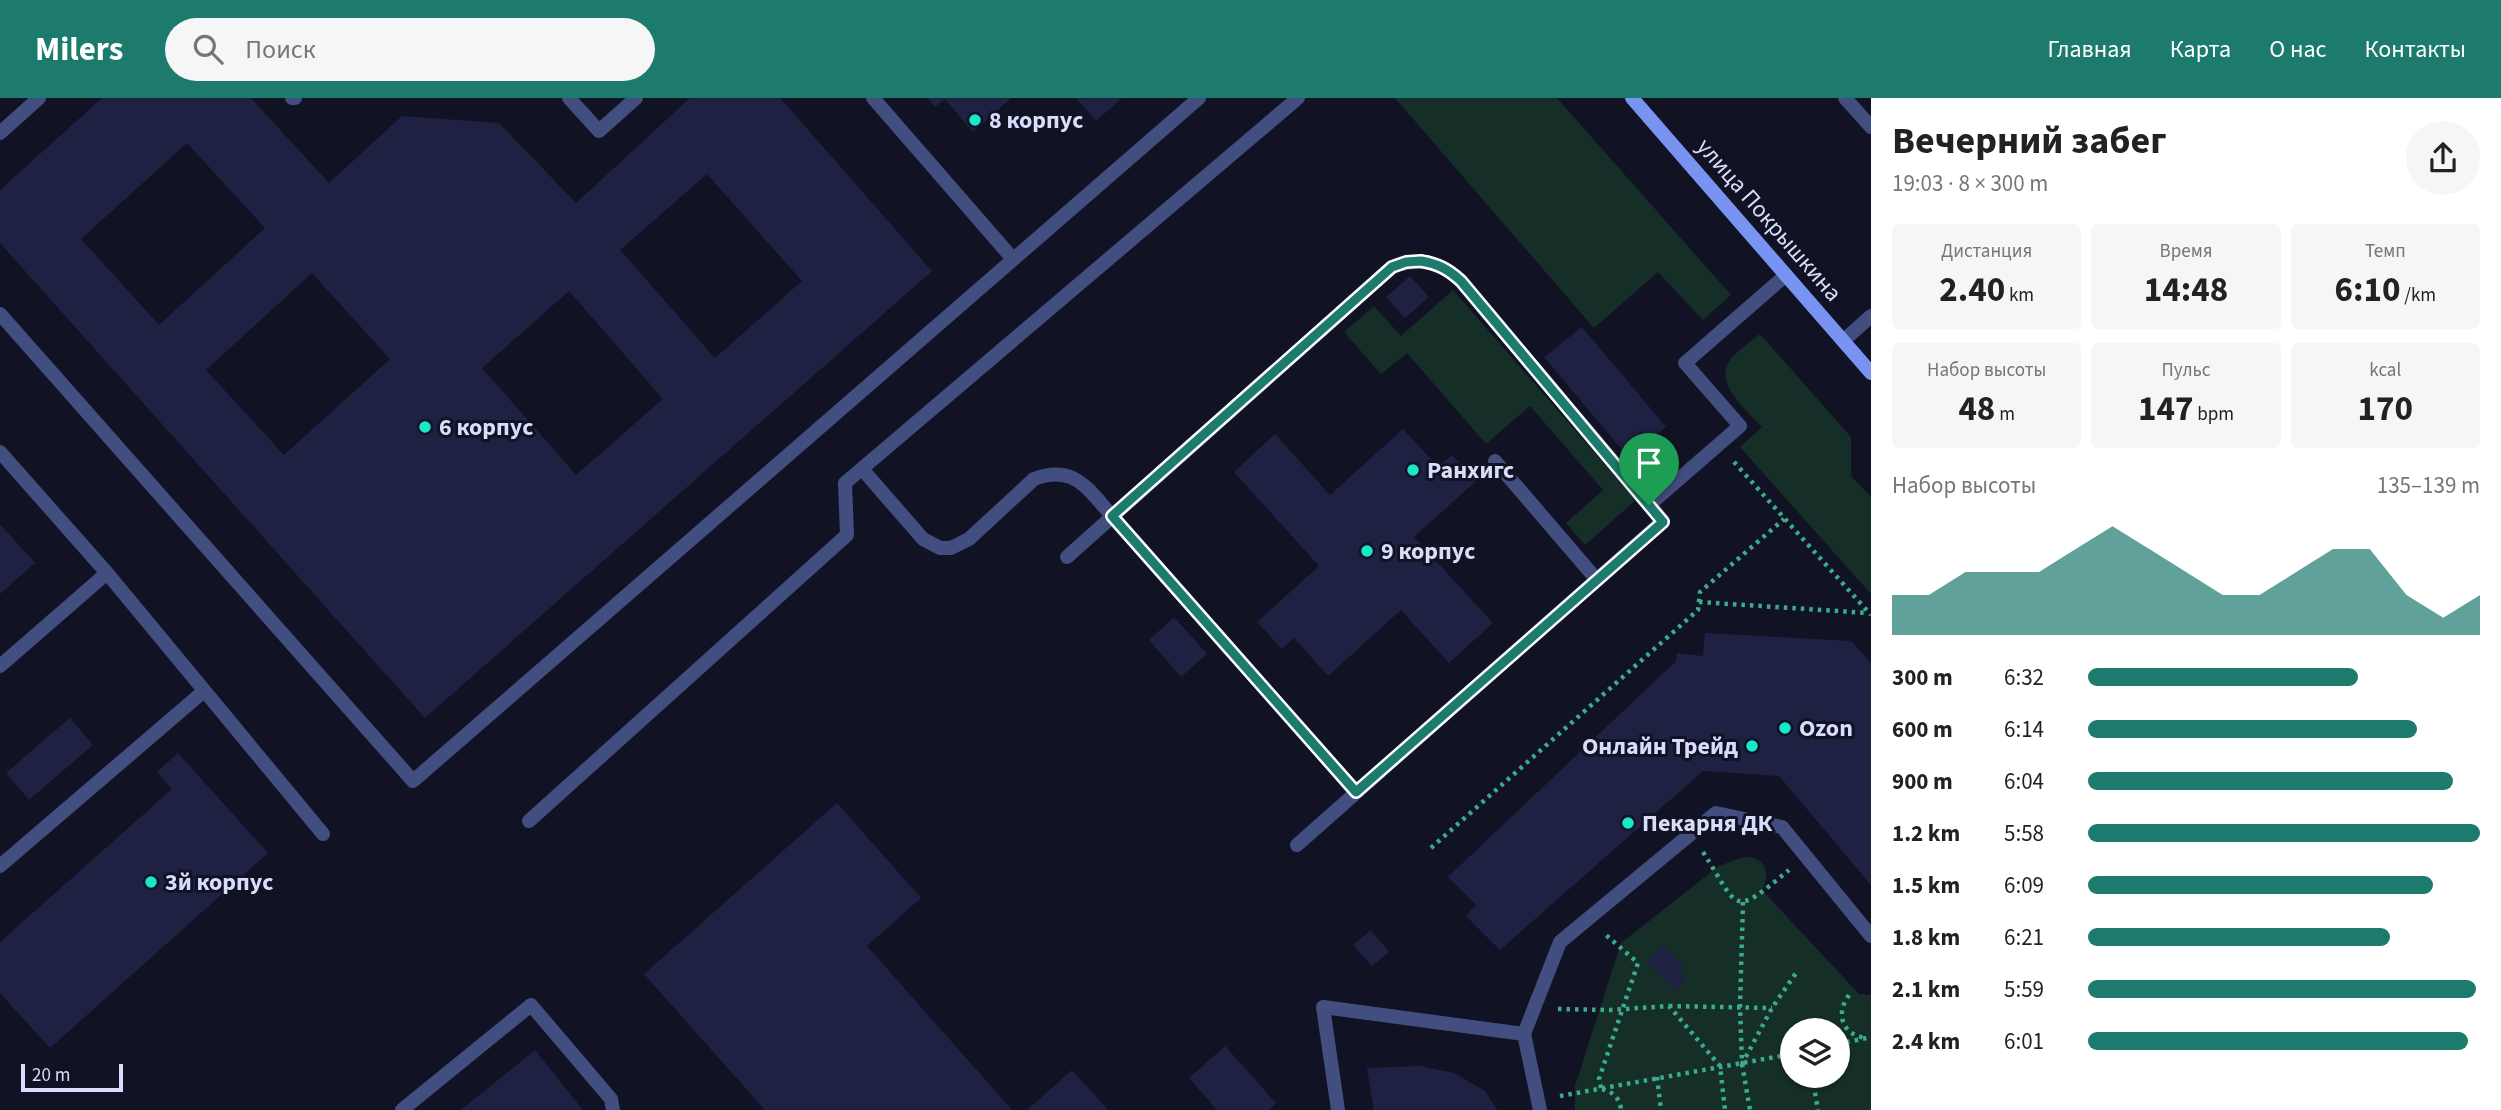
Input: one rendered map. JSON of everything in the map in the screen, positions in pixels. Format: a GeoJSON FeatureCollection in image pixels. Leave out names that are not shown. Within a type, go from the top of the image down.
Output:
{"type":"FeatureCollection","features":[{"type":"Feature","properties":{"kind":"main road","name":"улица Покрышкина"},"geometry":{"type":"LineString","coordinates":[[1632,98],[1871,373]]}},
{"type":"Feature","properties":{"kind":"lane"},"geometry":{"type":"LineString","coordinates":[[0,133],[39,98]]}},
{"type":"Feature","properties":{"kind":"lane"},"geometry":{"type":"LineString","coordinates":[[569,98],[599,131],[636,98]]}},
{"type":"Feature","properties":{"kind":"lane"},"geometry":{"type":"LineString","coordinates":[[873,98],[1013,260]]}},
{"type":"Feature","properties":{"kind":"lane"},"geometry":{"type":"LineString","coordinates":[[0,314],[413,781],[1199,98]]}},
{"type":"Feature","properties":{"kind":"lane"},"geometry":{"type":"LineString","coordinates":[[529,821],[847,535],[845,483],[1298,98]]}},
{"type":"Feature","properties":{"kind":"lane"},"geometry":{"type":"LineString","coordinates":[[1845,98],[1871,127]]}},
{"type":"Feature","properties":{"kind":"lane"},"geometry":{"type":"LineString","coordinates":[[1067,557],[1392,267],[1421,261],[1436,263],[1461,281],[1663,522],[1297,845]]}},
{"type":"Feature","properties":{"kind":"lane"},"geometry":{"type":"LineString","coordinates":[[1649,505],[1740,426],[1685,363],[1786,275]]}},
{"type":"Feature","properties":{"kind":"lane"},"geometry":{"type":"LineString","coordinates":[[1843,341],[1871,316]]}},
{"type":"Feature","properties":{"kind":"lane"},"geometry":{"type":"LineString","coordinates":[[0,452],[107,573],[323,834]]}},
{"type":"Feature","properties":{"kind":"lane"},"geometry":{"type":"LineString","coordinates":[[1495,461],[1597,580]]}},
{"type":"Feature","properties":{"kind":"lane"},"geometry":{"type":"LineString","coordinates":[[863,470],[923,539],[940,548],[961,545],[1034,479],[1047,474],[1062,474],[1075,478],[1112,516],[1356,792]]}},
{"type":"Feature","properties":{"kind":"lane"},"geometry":{"type":"LineString","coordinates":[[0,666],[107,573]]}},
{"type":"Feature","properties":{"kind":"lane"},"geometry":{"type":"LineString","coordinates":[[0,866],[204,691]]}},
{"type":"Feature","properties":{"kind":"lane"},"geometry":{"type":"LineString","coordinates":[[1539,1105],[1524,1034],[1560,942],[1716,813],[1782,827],[1871,936]]}},
{"type":"Feature","properties":{"kind":"lane"},"geometry":{"type":"LineString","coordinates":[[402,1110],[531,1005],[611,1099],[613,1110]]}},
{"type":"Feature","properties":{"kind":"lane"},"geometry":{"type":"LineString","coordinates":[[1338,1110],[1322,1007],[1524,1034]]}},
{"type":"Feature","properties":{"kind":"path"},"geometry":{"type":"LineString","coordinates":[[1718,445],[1870,614]]}},
{"type":"Feature","properties":{"kind":"path"},"geometry":{"type":"LineString","coordinates":[[1431,848],[1698,610],[1700,592],[1784,519]]}},
{"type":"Feature","properties":{"kind":"path"},"geometry":{"type":"LineString","coordinates":[[1699,602],[1870,614]]}},
{"type":"Feature","properties":{"kind":"path"},"geometry":{"type":"LineString","coordinates":[[1692,833],[1728,895],[1743,902],[1752,900],[1806,857]]}},
{"type":"Feature","properties":{"kind":"path"},"geometry":{"type":"LineString","coordinates":[[1743,902],[1740,1007],[1742,1063],[1750,1110]]}},
{"type":"Feature","properties":{"kind":"path"},"geometry":{"type":"LineString","coordinates":[[1588,919],[1638,963],[1600,1079],[1601,1088]]}},
{"type":"Feature","properties":{"kind":"path"},"geometry":{"type":"LineString","coordinates":[[1742,1063],[1772,1008],[1796,973]]}},
{"type":"Feature","properties":{"kind":"path"},"geometry":{"type":"LineString","coordinates":[[1849,995],[1841,1010],[1844,1026],[1857,1037],[1868,1038]]}},
{"type":"Feature","properties":{"kind":"path"},"geometry":{"type":"LineString","coordinates":[[1668,1006],[1720,1066],[1725,1110]]}},
{"type":"Feature","properties":{"kind":"path"},"geometry":{"type":"LineString","coordinates":[[1534,1009],[1668,1006],[1772,1008]]}},
{"type":"Feature","properties":{"kind":"path"},"geometry":{"type":"LineString","coordinates":[[1850,1042],[1868,1038]]}},
{"type":"Feature","properties":{"kind":"path"},"geometry":{"type":"LineString","coordinates":[[1539,1105],[1601,1088],[1780,1056]]}},
{"type":"Feature","properties":{"kind":"path"},"geometry":{"type":"LineString","coordinates":[[1657,1077],[1661,1110]]}},
{"type":"Feature","properties":{"kind":"path"},"geometry":{"type":"LineString","coordinates":[[1601,1088],[1618,1098],[1620,1110]]}},
{"type":"Feature","properties":{"kind":"path"},"geometry":{"type":"LineString","coordinates":[[1814,1088],[1818,1110]]}},
{"type":"Feature","properties":{"kind":"green space"},"geometry":{"type":"Polygon","coordinates":[[[1395,98],[1557,98],[1731,295],[1703,320],[1658,272],[1594,328],[1395,98]]]}},
{"type":"Feature","properties":{"kind":"green space"},"geometry":{"type":"Polygon","coordinates":[[[1453,290],[1636,500],[1585,545],[1566,523],[1603,490],[1530,406],[1486,444],[1407,353],[1381,374],[1344,332],[1374,306],[1401,336],[1453,290]]]}},
{"type":"Feature","properties":{"kind":"green space"},"geometry":{"type":"Polygon","coordinates":[[[1760,334],[1851,437],[1851,476],[1871,497],[1871,594],[1740,447],[1762,427],[1729,388],[1726,369],[1733,356],[1760,334]]]}},
{"type":"Feature","properties":{"kind":"green space"},"geometry":{"type":"Polygon","coordinates":[[[1743,857],[1761,862],[1766,871],[1762,890],[1859,994],[1871,995],[1871,1110],[1575,1110],[1575,1086],[1621,943],[1719,866],[1743,857]]]}},
{"type":"Feature","properties":{"kind":"building","name":"6 корпус"},"geometry":{"type":"Polygon","coordinates":[[[102,98],[251,98],[329,183],[402,116],[499,123],[576,203],[690,98],[780,98],[932,271],[425,718],[0,243],[0,190],[102,98]],[[187,143],[81,239],[159,325],[265,228],[187,143]],[[707,174],[620,250],[715,358],[802,281],[707,174]],[[312,273],[206,370],[284,455],[390,359],[312,273]],[[569,291],[482,368],[576,475],[663,399],[569,291]]]}},
{"type":"Feature","properties":{"kind":"building","name":"8 корпус"},"geometry":{"type":"Polygon","coordinates":[[[927,98],[1011,98],[973,132],[945,99],[935,107],[927,98]]]}},
{"type":"Feature","properties":{"kind":"building","name":"8 корпус"},"geometry":{"type":"Polygon","coordinates":[[[1076,98],[1122,98],[1096,121],[1076,98]]]}},
{"type":"Feature","properties":{"kind":"building"},"geometry":{"type":"Polygon","coordinates":[[[1410,276],[1429,297],[1405,318],[1386,297],[1410,276]]]}},
{"type":"Feature","properties":{"kind":"building"},"geometry":{"type":"Polygon","coordinates":[[[1582,327],[1666,427],[1629,458],[1544,357],[1582,327]]]}},
{"type":"Feature","properties":{"kind":"building","name":"9 корпус"},"geometry":{"type":"Polygon","coordinates":[[[1403,429],[1438,467],[1452,455],[1476,481],[1414,537],[1493,623],[1449,663],[1401,610],[1328,676],[1294,638],[1282,649],[1257,622],[1319,566],[1234,472],[1275,434],[1330,495],[1403,429]]]}},
{"type":"Feature","properties":{"kind":"building"},"geometry":{"type":"Polygon","coordinates":[[[0,524],[35,563],[0,594],[0,524]]]}},
{"type":"Feature","properties":{"kind":"building"},"geometry":{"type":"Polygon","coordinates":[[[1174,617],[1207,654],[1181,677],[1149,640],[1174,617]]]}},
{"type":"Feature","properties":{"kind":"building"},"geometry":{"type":"Polygon","coordinates":[[[1705,633],[1851,641],[1871,663],[1871,885],[1779,776],[1703,771],[1500,950],[1466,916],[1476,905],[1448,877],[1676,661],[1677,653],[1703,656],[1705,633]]]}},
{"type":"Feature","properties":{"kind":"building"},"geometry":{"type":"Polygon","coordinates":[[[70,718],[93,745],[29,800],[6,773],[70,718]]]}},
{"type":"Feature","properties":{"kind":"building","name":"3й корпус"},"geometry":{"type":"Polygon","coordinates":[[[178,753],[268,853],[50,1048],[0,993],[0,942],[172,789],[157,772],[178,753]]]}},
{"type":"Feature","properties":{"kind":"building"},"geometry":{"type":"Polygon","coordinates":[[[837,803],[921,898],[867,946],[1012,1110],[765,1110],[644,974],[837,803]]]}},
{"type":"Feature","properties":{"kind":"building"},"geometry":{"type":"Polygon","coordinates":[[[1371,930],[1389,952],[1372,966],[1353,945],[1371,930]]]}},
{"type":"Feature","properties":{"kind":"building"},"geometry":{"type":"Polygon","coordinates":[[[1664,945],[1685,969],[1680,973],[1686,979],[1675,990],[1646,962],[1664,945]]]}},
{"type":"Feature","properties":{"kind":"building"},"geometry":{"type":"Polygon","coordinates":[[[1225,1046],[1276,1103],[1269,1110],[1217,1110],[1189,1078],[1225,1046]]]}},
{"type":"Feature","properties":{"kind":"building"},"geometry":{"type":"Polygon","coordinates":[[[535,1050],[583,1110],[461,1110],[535,1050]]]}},
{"type":"Feature","properties":{"kind":"building"},"geometry":{"type":"Polygon","coordinates":[[[1420,1066],[1454,1073],[1485,1091],[1497,1110],[1374,1110],[1367,1068],[1420,1066]]]}},
{"type":"Feature","properties":{"kind":"building"},"geometry":{"type":"Polygon","coordinates":[[[1072,1070],[1108,1110],[1027,1110],[1072,1070]]]}},
{"type":"Feature","properties":{"kind":"place","name":"8 корпус"},"geometry":{"type":"Point","coordinates":[975,120]}},
{"type":"Feature","properties":{"kind":"place","name":"6 корпус"},"geometry":{"type":"Point","coordinates":[425,427]}},
{"type":"Feature","properties":{"kind":"place","name":"Ранхигс"},"geometry":{"type":"Point","coordinates":[1413,470]}},
{"type":"Feature","properties":{"kind":"place","name":"9 корпус"},"geometry":{"type":"Point","coordinates":[1367,551]}},
{"type":"Feature","properties":{"kind":"place","name":"Ozon"},"geometry":{"type":"Point","coordinates":[1785,728]}},
{"type":"Feature","properties":{"kind":"place","name":"Онлайн Трейд"},"geometry":{"type":"Point","coordinates":[1752,746]}},
{"type":"Feature","properties":{"kind":"place","name":"Пекарня ДК"},"geometry":{"type":"Point","coordinates":[1628,823]}},
{"type":"Feature","properties":{"kind":"place","name":"3й корпус"},"geometry":{"type":"Point","coordinates":[151,882]}},
{"type":"Feature","properties":{"kind":"route"},"geometry":{"type":"LineString","coordinates":[[1421,261],[1436,263],[1461,281],[1649,505],[1663,522],[1356,792],[1112,516],[1392,267],[1421,261]]}}]}
